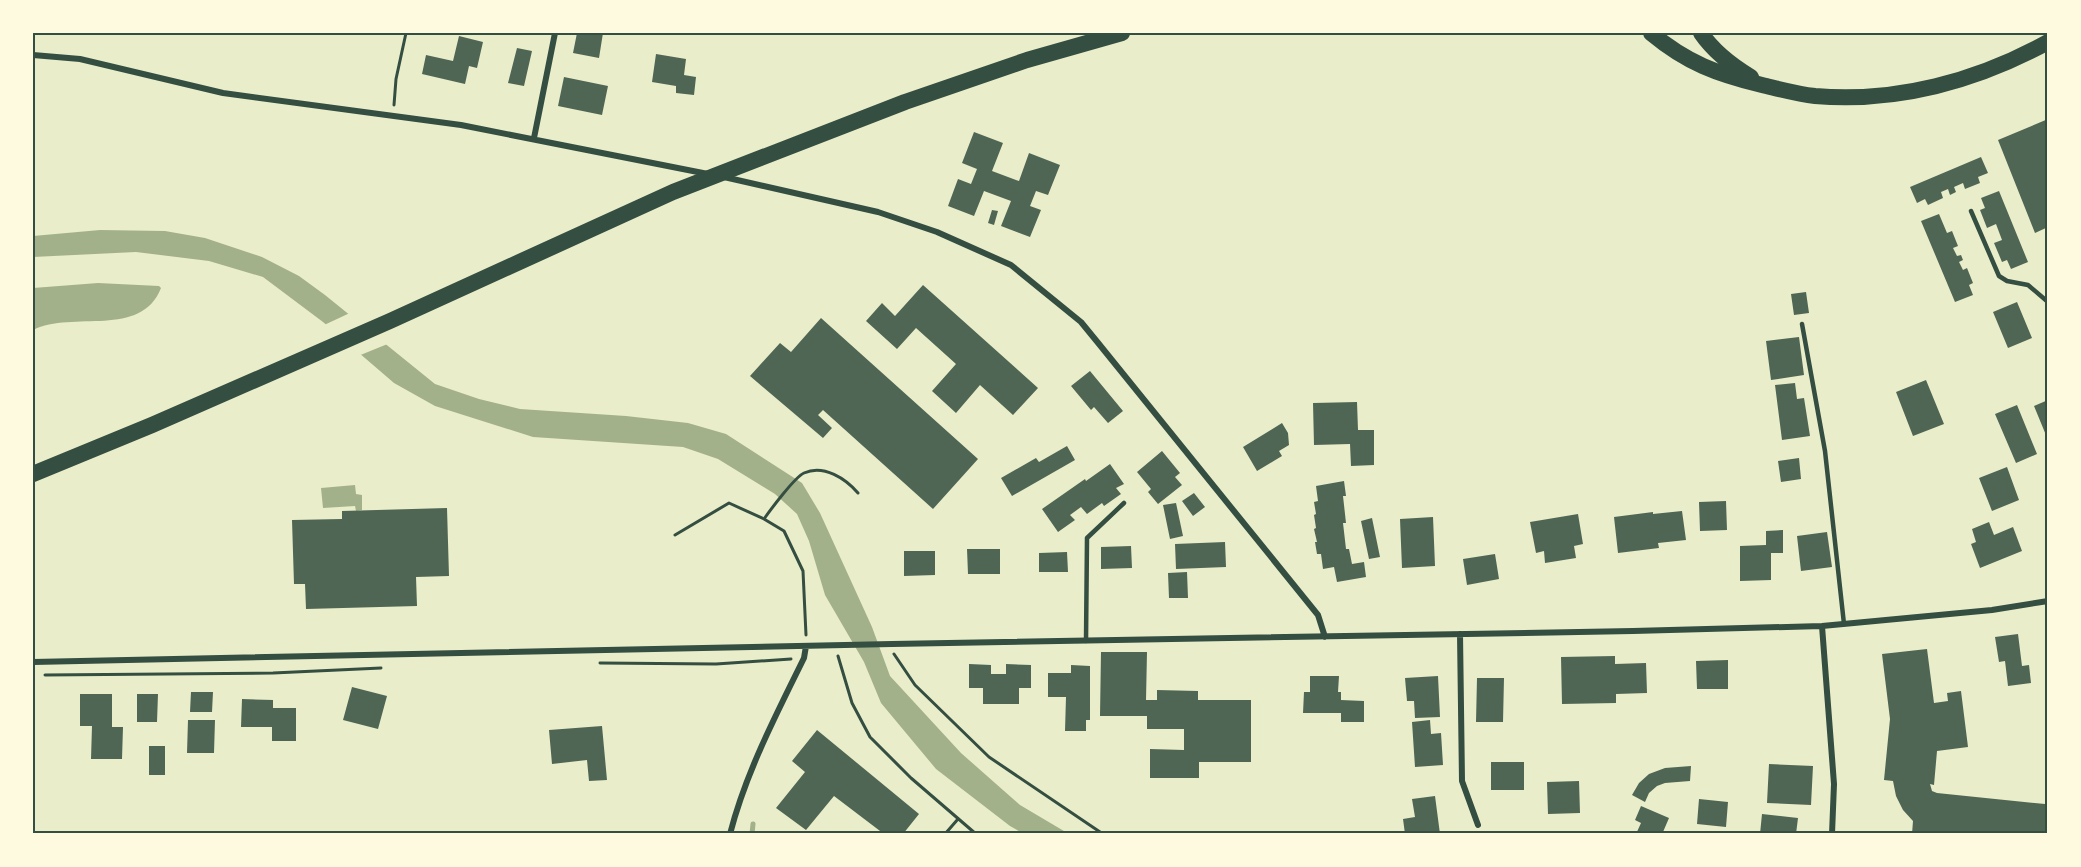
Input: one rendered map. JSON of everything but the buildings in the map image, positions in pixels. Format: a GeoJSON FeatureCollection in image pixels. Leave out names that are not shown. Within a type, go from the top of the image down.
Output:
{"type":"FeatureCollection","features":[{"type":"Feature","properties":{"kind":"highway"},"geometry":{"type":"LineString","coordinates":[[33,474],[152,425],[390,321],[673,192],[905,102],[1027,60],[1122,33]]}},
{"type":"Feature","properties":{"kind":"highway"},"geometry":{"type":"LineString","coordinates":[[1651,33],[1700,66],[1725,76],[1813,96],[1836,98],[1904,94],[1971,77],[2018,58],[2048,42]]}},
{"type":"Feature","properties":{"kind":"highway"},"geometry":{"type":"LineString","coordinates":[[1701,33],[1711,47],[1731,65],[1764,86]]}},
{"type":"Feature","properties":{"kind":"street"},"geometry":{"type":"LineString","coordinates":[[534,138],[555,33]]}},
{"type":"Feature","properties":{"kind":"street"},"geometry":{"type":"LineString","coordinates":[[33,55],[80,59],[223,93],[461,125],[534,138],[776,188],[878,212],[937,232],[1011,265],[1081,322],[1318,615],[1325,637]]}},
{"type":"Feature","properties":{"kind":"street"},"geometry":{"type":"LineString","coordinates":[[33,662],[1822,626],[1992,610],[2048,601]]}},
{"type":"Feature","properties":{"kind":"street"},"geometry":{"type":"LineString","coordinates":[[1822,626],[1834,784],[1832,834]]}},
{"type":"Feature","properties":{"kind":"street"},"geometry":{"type":"LineString","coordinates":[[1460,634],[1462,781],[1478,825]]}},
{"type":"Feature","properties":{"kind":"street"},"geometry":{"type":"LineString","coordinates":[[730,834],[742,796],[771,725],[804,658],[806,646]]}},
{"type":"Feature","properties":{"kind":"lane"},"geometry":{"type":"LineString","coordinates":[[1971,211],[1999,276],[2007,281],[2028,285],[2048,302]]}},
{"type":"Feature","properties":{"kind":"lane"},"geometry":{"type":"LineString","coordinates":[[1802,324],[1825,451],[1844,624]]}},
{"type":"Feature","properties":{"kind":"lane"},"geometry":{"type":"LineString","coordinates":[[1086,641],[1088,538],[1124,503]]}},
{"type":"Feature","properties":{"kind":"path"},"geometry":{"type":"LineString","coordinates":[[393,116],[396,79],[406,33]]}},
{"type":"Feature","properties":{"kind":"path"},"geometry":{"type":"LineString","coordinates":[[764,519],[802,473],[815,469],[846,480],[858,493]]}},
{"type":"Feature","properties":{"kind":"path"},"geometry":{"type":"LineString","coordinates":[[675,535],[729,503],[784,531],[803,571],[806,646]]}},
{"type":"Feature","properties":{"kind":"path"},"geometry":{"type":"LineString","coordinates":[[892,644],[894,658],[915,685],[989,757],[1103,834]]}},
{"type":"Feature","properties":{"kind":"path"},"geometry":{"type":"LineString","coordinates":[[849,655],[838,656],[852,703],[870,737],[911,778],[976,834]]}},
{"type":"Feature","properties":{"kind":"path"},"geometry":{"type":"LineString","coordinates":[[598,663],[716,664],[804,658]]}},
{"type":"Feature","properties":{"kind":"path"},"geometry":{"type":"LineString","coordinates":[[45,675],[273,673],[392,667]]}},
{"type":"Feature","properties":{"kind":"path"},"geometry":{"type":"LineString","coordinates":[[945,834],[958,819]]}},
{"type":"Feature","properties":{"kind":"shaded area"},"geometry":{"type":"Polygon","coordinates":[[[100,230],[165,231],[205,238],[262,257],[299,276],[325,295],[435,384],[479,399],[520,409],[626,416],[688,423],[726,434],[802,483],[820,513],[872,627],[890,676],[961,753],[1020,805],[1069,834],[1024,834],[1010,826],[936,769],[881,703],[864,662],[825,595],[809,541],[797,514],[775,494],[718,459],[683,447],[533,437],[435,406],[394,383],[323,322],[263,277],[209,261],[136,252],[33,257],[33,236],[100,230]]]}},
{"type":"Feature","properties":{"kind":"shaded area"},"geometry":{"type":"Polygon","coordinates":[[[98,283],[159,286],[161,288],[151,304],[138,313],[104,321],[67,322],[33,330],[33,288],[98,283]]]}},
{"type":"Feature","properties":{"kind":"shaded area"},"geometry":{"type":"Polygon","coordinates":[[[355,485],[356,494],[362,495],[362,510],[356,511],[355,506],[323,508],[321,488],[355,485]]]}},
{"type":"Feature","properties":{"kind":"pier"},"geometry":{"type":"Polygon","coordinates":[[[352,312],[390,343],[358,356],[322,326],[352,312]]]}},
{"type":"Feature","properties":{"kind":"waterway"},"geometry":{"type":"LineString","coordinates":[[752,834],[753,824]]}}]}
